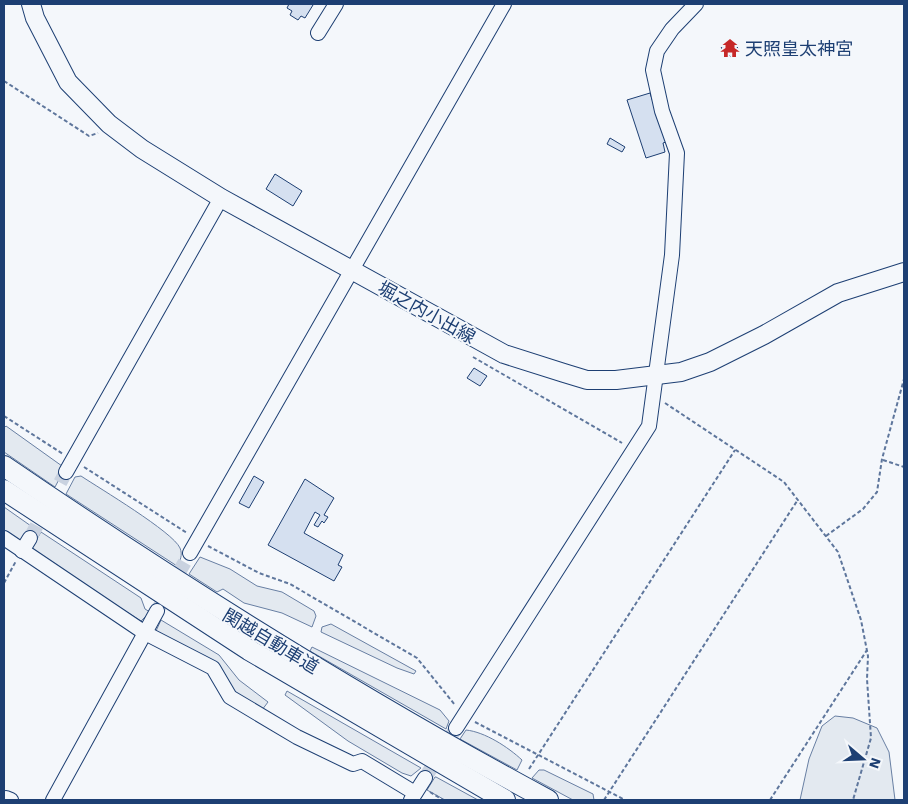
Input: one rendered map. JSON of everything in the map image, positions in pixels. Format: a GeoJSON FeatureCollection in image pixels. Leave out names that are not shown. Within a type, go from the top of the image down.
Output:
{"type":"FeatureCollection","features":[{"type":"Feature","properties":{"kind":"highway","name":"関越自動車道"},"geometry":{"type":"LineString","coordinates":[[4,466],[164,574],[260,634],[431,735],[548,800]]}},
{"type":"Feature","properties":{"kind":"highway","name":"関越自動車道"},"geometry":{"type":"LineString","coordinates":[[4,490],[249,650],[505,800]]}},
{"type":"Feature","properties":{"kind":"main road","name":"堀之内小出線"},"geometry":{"type":"LineString","coordinates":[[31,4],[35,18],[68,82],[115,129],[142,149],[221,198],[504,354],[587,380],[616,380],[681,372],[710,362],[805,313],[838,293],[904,272]]}},
{"type":"Feature","properties":{"kind":"street"},"geometry":{"type":"LineString","coordinates":[[318,33],[336,4]]}},
{"type":"Feature","properties":{"kind":"street"},"geometry":{"type":"LineString","coordinates":[[190,553],[504,4]]}},
{"type":"Feature","properties":{"kind":"street"},"geometry":{"type":"LineString","coordinates":[[456,728],[635,451],[649,426],[672,255],[677,153],[662,111],[653,70],[657,51],[672,29],[696,4]]}},
{"type":"Feature","properties":{"kind":"street"},"geometry":{"type":"LineString","coordinates":[[70,466],[221,198]]}},
{"type":"Feature","properties":{"kind":"street"},"geometry":{"type":"LineString","coordinates":[[4,538],[144,633],[213,668],[230,697],[288,732],[353,764],[362,761],[413,797],[425,778]]}},
{"type":"Feature","properties":{"kind":"street"},"geometry":{"type":"LineString","coordinates":[[22,551],[30,538]]}},
{"type":"Feature","properties":{"kind":"street"},"geometry":{"type":"LineString","coordinates":[[53,800],[157,611]]}},
{"type":"Feature","properties":{"kind":"street"},"geometry":{"type":"LineString","coordinates":[[4,800],[6,798],[11,800]]}},
{"type":"Feature","properties":{"kind":"path"},"geometry":{"type":"LineString","coordinates":[[4,81],[90,136],[115,129]]}},
{"type":"Feature","properties":{"kind":"path"},"geometry":{"type":"LineString","coordinates":[[473,357],[635,451]]}},
{"type":"Feature","properties":{"kind":"path"},"geometry":{"type":"LineString","coordinates":[[826,536],[864,509],[877,492],[882,460],[904,378]]}},
{"type":"Feature","properties":{"kind":"path"},"geometry":{"type":"LineString","coordinates":[[654,396],[784,482],[838,552],[847,574],[867,650],[872,738],[853,800]]}},
{"type":"Feature","properties":{"kind":"path"},"geometry":{"type":"LineString","coordinates":[[4,416],[70,466],[259,573],[290,584],[417,658],[464,716],[537,756],[625,800]]}},
{"type":"Feature","properties":{"kind":"path"},"geometry":{"type":"LineString","coordinates":[[529,769],[736,450]]}},
{"type":"Feature","properties":{"kind":"path"},"geometry":{"type":"LineString","coordinates":[[882,460],[904,467]]}},
{"type":"Feature","properties":{"kind":"path"},"geometry":{"type":"LineString","coordinates":[[604,800],[797,501]]}},
{"type":"Feature","properties":{"kind":"path"},"geometry":{"type":"LineString","coordinates":[[4,582],[22,551]]}},
{"type":"Feature","properties":{"kind":"path"},"geometry":{"type":"LineString","coordinates":[[770,800],[867,650]]}},
{"type":"Feature","properties":{"kind":"shaded area"},"geometry":{"type":"Polygon","coordinates":[[[6,426],[62,466],[63,472],[55,487],[4,452],[4,428],[6,426]]]}},
{"type":"Feature","properties":{"kind":"shaded area"},"geometry":{"type":"Polygon","coordinates":[[[81,476],[150,521],[174,541],[180,548],[181,553],[177,566],[66,494],[75,477],[81,476]]]}},
{"type":"Feature","properties":{"kind":"shaded area"},"geometry":{"type":"Polygon","coordinates":[[[4,507],[31,526],[23,540],[19,543],[4,532],[4,507]]]}},
{"type":"Feature","properties":{"kind":"shaded area"},"geometry":{"type":"Polygon","coordinates":[[[41,532],[141,598],[145,609],[150,612],[141,621],[30,551],[41,532]]]}},
{"type":"Feature","properties":{"kind":"shaded area"},"geometry":{"type":"Polygon","coordinates":[[[200,557],[230,569],[257,586],[282,592],[314,611],[316,616],[312,627],[282,613],[244,603],[223,589],[217,592],[189,574],[200,557]]]}},
{"type":"Feature","properties":{"kind":"shaded area"},"geometry":{"type":"Polygon","coordinates":[[[161,620],[219,655],[239,680],[268,702],[262,710],[239,699],[214,668],[156,631],[161,620]]]}},
{"type":"Feature","properties":{"kind":"shaded area"},"geometry":{"type":"Polygon","coordinates":[[[331,624],[416,671],[414,674],[397,668],[321,632],[322,627],[331,624]]]}},
{"type":"Feature","properties":{"kind":"shaded area"},"geometry":{"type":"Polygon","coordinates":[[[312,647],[440,710],[449,721],[446,729],[310,651],[312,647]]]}},
{"type":"Feature","properties":{"kind":"shaded area"},"geometry":{"type":"Polygon","coordinates":[[[287,691],[421,768],[411,776],[402,773],[348,741],[285,695],[287,691]]]}},
{"type":"Feature","properties":{"kind":"shaded area"},"geometry":{"type":"Polygon","coordinates":[[[835,716],[853,718],[877,728],[889,752],[895,800],[800,800],[809,759],[822,726],[835,716]]]}},
{"type":"Feature","properties":{"kind":"shaded area"},"geometry":{"type":"Polygon","coordinates":[[[466,730],[488,737],[516,755],[522,760],[517,770],[460,739],[466,730]]]}},
{"type":"Feature","properties":{"kind":"shaded area"},"geometry":{"type":"Polygon","coordinates":[[[539,770],[544,770],[593,794],[594,800],[573,800],[532,778],[539,770]]]}},
{"type":"Feature","properties":{"kind":"shaded area"},"geometry":{"type":"Polygon","coordinates":[[[435,777],[478,800],[445,800],[427,790],[435,777]]]}},
{"type":"Feature","properties":{"kind":"building"},"geometry":{"type":"Polygon","coordinates":[[[289,4],[313,5],[305,18],[301,16],[298,20],[290,15],[292,11],[287,8],[289,4]]]}},
{"type":"Feature","properties":{"kind":"building","name":"天照皇太神宮"},"geometry":{"type":"Polygon","coordinates":[[[728,39],[738,48],[731,57],[721,48],[728,39]]]}},
{"type":"Feature","properties":{"kind":"building"},"geometry":{"type":"Polygon","coordinates":[[[650,93],[666,142],[663,143],[665,152],[646,158],[627,100],[650,93]]]}},
{"type":"Feature","properties":{"kind":"building"},"geometry":{"type":"Polygon","coordinates":[[[610,138],[625,147],[622,152],[607,144],[610,138]]]}},
{"type":"Feature","properties":{"kind":"building"},"geometry":{"type":"Polygon","coordinates":[[[275,174],[302,191],[293,206],[266,189],[275,174]]]}},
{"type":"Feature","properties":{"kind":"building"},"geometry":{"type":"Polygon","coordinates":[[[474,368],[487,376],[480,386],[467,378],[474,368]]]}},
{"type":"Feature","properties":{"kind":"building"},"geometry":{"type":"Polygon","coordinates":[[[254,476],[264,482],[249,508],[239,503],[254,476]]]}},
{"type":"Feature","properties":{"kind":"building"},"geometry":{"type":"Polygon","coordinates":[[[305,479],[334,498],[324,515],[328,517],[324,523],[322,521],[318,527],[314,525],[320,515],[315,512],[304,533],[343,555],[338,565],[342,567],[334,581],[268,545],[305,479]]]}},
{"type":"Feature","properties":{"kind":"tunnel"},"geometry":{"type":"LineString","coordinates":[[30,538],[66,472]]}},
{"type":"Feature","properties":{"kind":"tunnel"},"geometry":{"type":"LineString","coordinates":[[157,611],[190,553]]}},
{"type":"Feature","properties":{"kind":"tunnel"},"geometry":{"type":"LineString","coordinates":[[425,778],[456,728]]}},
{"type":"Feature","properties":{"kind":"place","name":"天照皇太神宮"},"geometry":{"type":"Point","coordinates":[730,48]}}]}
